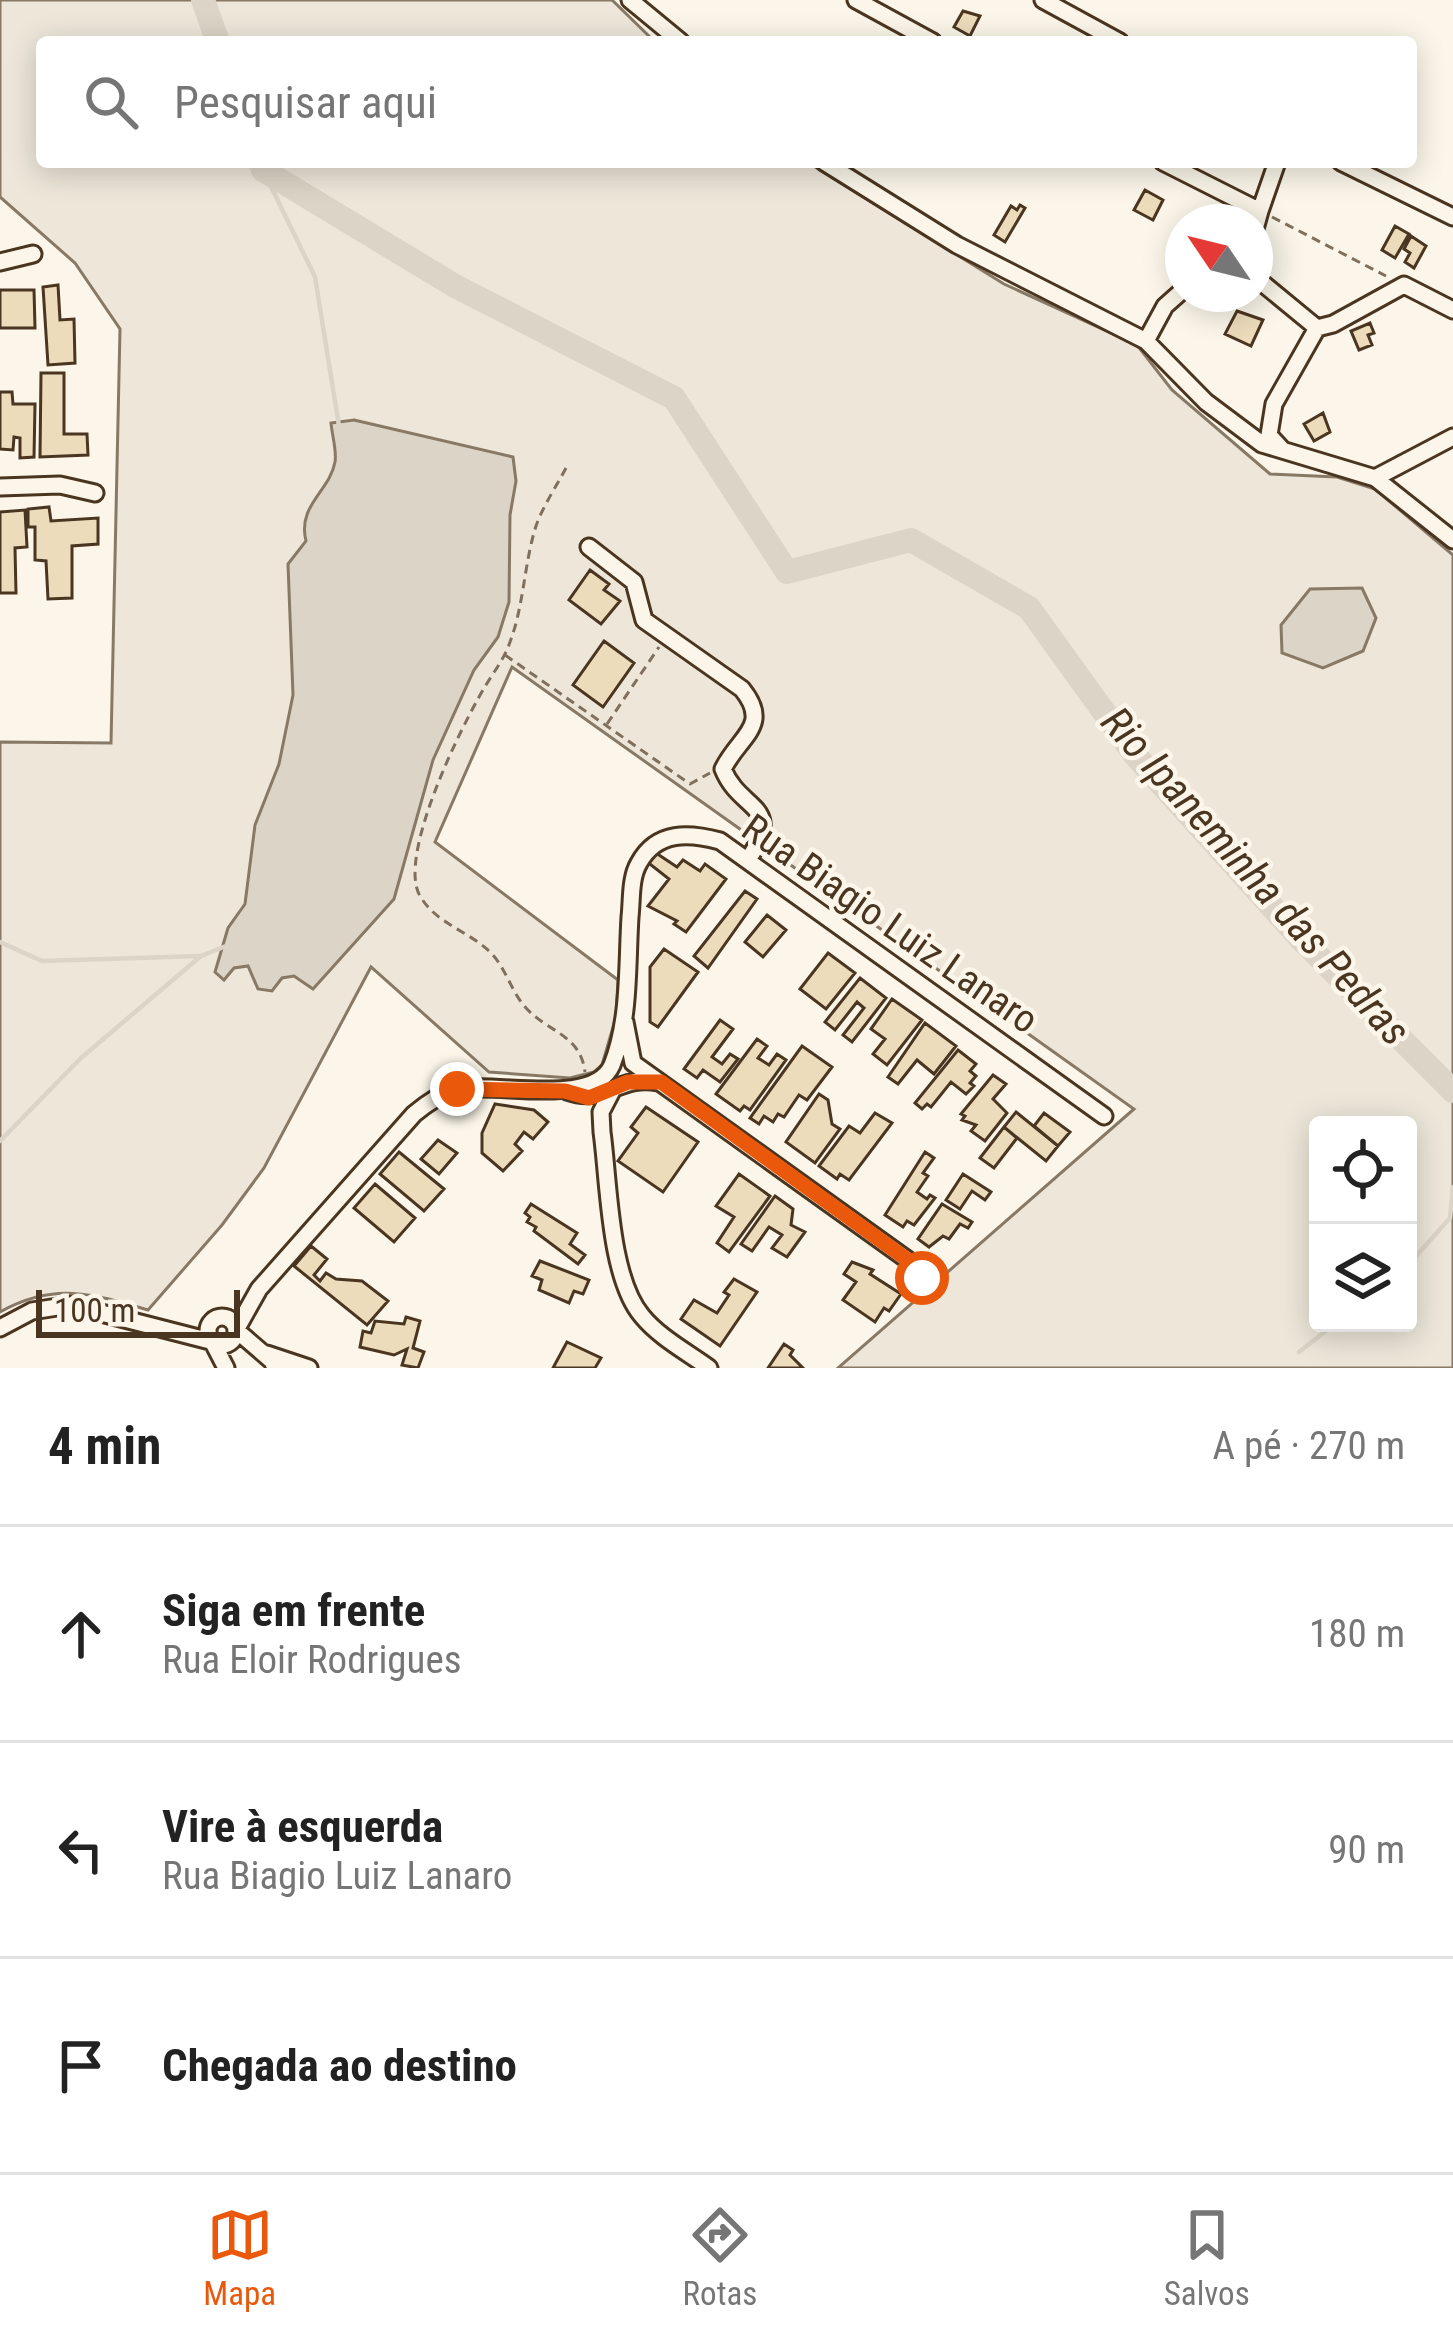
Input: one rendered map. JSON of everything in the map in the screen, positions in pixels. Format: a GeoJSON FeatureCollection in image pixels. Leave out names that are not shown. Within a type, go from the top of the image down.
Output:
{"type":"FeatureCollection","features":[{"type":"Feature","properties":{"kind":"street"},"geometry":{"type":"LineString","coordinates":[[630,0],[674,36]]}},
{"type":"Feature","properties":{"kind":"street"},"geometry":{"type":"LineString","coordinates":[[856,0],[923,36]]}},
{"type":"Feature","properties":{"kind":"street"},"geometry":{"type":"LineString","coordinates":[[1043,0],[1109,36]]}},
{"type":"Feature","properties":{"kind":"street"},"geometry":{"type":"LineString","coordinates":[[834,168],[957,245],[1146,341],[1206,402],[1262,444],[1375,478],[1453,540]]}},
{"type":"Feature","properties":{"kind":"street"},"geometry":{"type":"LineString","coordinates":[[1175,168],[1246,204]]}},
{"type":"Feature","properties":{"kind":"street"},"geometry":{"type":"LineString","coordinates":[[1262,204],[1275,168]]}},
{"type":"Feature","properties":{"kind":"street"},"geometry":{"type":"LineString","coordinates":[[1354,168],[1453,217]]}},
{"type":"Feature","properties":{"kind":"street"},"geometry":{"type":"LineString","coordinates":[[0,262],[33,254]]}},
{"type":"Feature","properties":{"kind":"street"},"geometry":{"type":"LineString","coordinates":[[1283,450],[1269,435],[1274,404],[1317,328],[1404,285],[1453,310]]}},
{"type":"Feature","properties":{"kind":"street"},"geometry":{"type":"LineString","coordinates":[[1273,292],[1317,328]]}},
{"type":"Feature","properties":{"kind":"street"},"geometry":{"type":"LineString","coordinates":[[1146,341],[1165,308]]}},
{"type":"Feature","properties":{"kind":"street"},"geometry":{"type":"LineString","coordinates":[[1375,478],[1453,436]]}},
{"type":"Feature","properties":{"kind":"street"},"geometry":{"type":"LineString","coordinates":[[0,487],[60,485],[95,493]]}},
{"type":"Feature","properties":{"kind":"street"},"geometry":{"type":"LineString","coordinates":[[589,547],[626,572],[638,590],[644,620],[742,689],[753,702],[757,715],[752,729],[723,769],[729,784],[757,806],[763,818],[762,839],[748,860]]}},
{"type":"Feature","properties":{"kind":"street","name":"Rua Biagio Luiz Lanaro"},"geometry":{"type":"LineString","coordinates":[[611,1067],[624,1013],[633,876],[640,860],[667,838],[694,834],[720,842],[748,860],[1104,1116]]}},
{"type":"Feature","properties":{"kind":"street","name":"Rua Biagio Luiz Lanaro"},"geometry":{"type":"LineString","coordinates":[[624,1013],[633,1063]]}},
{"type":"Feature","properties":{"kind":"street"},"geometry":{"type":"LineString","coordinates":[[575,1091],[622,1058],[633,1063],[912,1263],[922,1278]]}},
{"type":"Feature","properties":{"kind":"street"},"geometry":{"type":"LineString","coordinates":[[633,1063],[636,1072],[601,1112],[620,1266],[631,1300],[651,1326],[709,1368]]}},
{"type":"Feature","properties":{"kind":"street"},"geometry":{"type":"LineString","coordinates":[[611,1067],[621,1085]]}},
{"type":"Feature","properties":{"kind":"street"},"geometry":{"type":"LineString","coordinates":[[214,1332],[431,1100],[476,1087],[575,1091],[593,1098],[621,1085],[661,1082]]}},
{"type":"Feature","properties":{"kind":"street"},"geometry":{"type":"LineString","coordinates":[[575,1091],[592,1109],[602,1132]]}},
{"type":"Feature","properties":{"kind":"street"},"geometry":{"type":"LineString","coordinates":[[0,1328],[32,1311],[70,1305],[165,1330],[214,1332],[230,1342],[259,1289]]}},
{"type":"Feature","properties":{"kind":"street"},"geometry":{"type":"LineString","coordinates":[[214,1332],[231,1320],[275,1368]]}},
{"type":"Feature","properties":{"kind":"street"},"geometry":{"type":"LineString","coordinates":[[214,1332],[226,1368]]}},
{"type":"Feature","properties":{"kind":"street"},"geometry":{"type":"LineString","coordinates":[[265,1354],[309,1368]]}},
{"type":"Feature","properties":{"kind":"path"},"geometry":{"type":"LineString","coordinates":[[1273,218],[1404,285]]}},
{"type":"Feature","properties":{"kind":"path"},"geometry":{"type":"LineString","coordinates":[[566,468],[537,525],[519,618],[506,655],[481,693],[444,773],[417,848],[413,875],[420,896],[438,917],[491,954],[526,1009],[572,1040],[586,1070],[575,1091]]}},
{"type":"Feature","properties":{"kind":"path"},"geometry":{"type":"LineString","coordinates":[[606,725],[666,636]]}},
{"type":"Feature","properties":{"kind":"path"},"geometry":{"type":"LineString","coordinates":[[506,655],[690,784],[723,769]]}},
{"type":"Feature","properties":{"kind":"shaded area"},"geometry":{"type":"Polygon","coordinates":[[[0,0],[612,0],[649,36],[36,36],[36,168],[817,168],[1004,284],[1137,345],[1172,390],[1270,474],[1337,477],[1375,489],[1453,555],[1453,1368],[838,1368],[1134,1109],[512,667],[435,842],[618,980],[616,1017],[602,1065],[570,1078],[489,1072],[371,967],[264,1168],[148,1310],[73,1293],[38,1297],[0,1312],[0,742],[111,743],[120,329],[75,263],[0,197],[0,0]]]}},
{"type":"Feature","properties":{"kind":"shaded area"},"geometry":{"type":"Polygon","coordinates":[[[354,420],[513,457],[516,481],[510,515],[509,602],[498,637],[474,670],[433,760],[394,899],[313,989],[294,976],[282,978],[272,991],[258,989],[248,966],[234,968],[224,980],[215,972],[228,928],[245,904],[255,825],[279,764],[293,695],[288,564],[306,541],[306,518],[332,472],[331,423],[354,420]]]}},
{"type":"Feature","properties":{"kind":"shaded area"},"geometry":{"type":"Polygon","coordinates":[[[1362,588],[1376,618],[1363,651],[1323,668],[1282,653],[1281,625],[1310,589],[1362,588]]]}},
{"type":"Feature","properties":{"kind":"building"},"geometry":{"type":"Polygon","coordinates":[[[963,11],[980,16],[970,36],[954,27],[963,11]]]}},
{"type":"Feature","properties":{"kind":"building"},"geometry":{"type":"Polygon","coordinates":[[[1145,190],[1163,200],[1153,220],[1134,210],[1145,190]]]}},
{"type":"Feature","properties":{"kind":"building"},"geometry":{"type":"Polygon","coordinates":[[[1020,205],[1025,208],[1005,242],[994,235],[1011,206],[1017,210],[1020,205]]]}},
{"type":"Feature","properties":{"kind":"building"},"geometry":{"type":"Polygon","coordinates":[[[1395,226],[1409,234],[1395,258],[1382,250],[1395,226]]]}},
{"type":"Feature","properties":{"kind":"building"},"geometry":{"type":"Polygon","coordinates":[[[1411,236],[1426,246],[1414,268],[1405,262],[1410,253],[1404,249],[1411,236]]]}},
{"type":"Feature","properties":{"kind":"building"},"geometry":{"type":"Polygon","coordinates":[[[58,285],[60,320],[74,319],[75,363],[48,365],[43,287],[58,285]]]}},
{"type":"Feature","properties":{"kind":"building"},"geometry":{"type":"Polygon","coordinates":[[[0,290],[34,290],[35,328],[0,328],[0,290]]]}},
{"type":"Feature","properties":{"kind":"building"},"geometry":{"type":"Polygon","coordinates":[[[1236,312],[1263,320],[1251,346],[1225,334],[1236,312]]]}},
{"type":"Feature","properties":{"kind":"building"},"geometry":{"type":"Polygon","coordinates":[[[1370,323],[1372,345],[1359,350],[1351,331],[1370,323]]]}},
{"type":"Feature","properties":{"kind":"building"},"geometry":{"type":"Polygon","coordinates":[[[41,373],[64,373],[64,434],[87,434],[88,455],[40,457],[41,373]]]}},
{"type":"Feature","properties":{"kind":"building"},"geometry":{"type":"Polygon","coordinates":[[[0,392],[12,392],[13,404],[35,404],[34,457],[20,458],[20,438],[14,437],[13,450],[0,449],[0,392]]]}},
{"type":"Feature","properties":{"kind":"building"},"geometry":{"type":"Polygon","coordinates":[[[1323,413],[1330,432],[1314,441],[1304,424],[1323,413]]]}},
{"type":"Feature","properties":{"kind":"building"},"geometry":{"type":"Polygon","coordinates":[[[49,507],[51,521],[98,518],[98,544],[72,546],[72,598],[48,599],[46,561],[35,560],[35,527],[28,527],[28,509],[49,507]]]}},
{"type":"Feature","properties":{"kind":"building"},"geometry":{"type":"Polygon","coordinates":[[[25,510],[27,547],[15,548],[16,593],[0,593],[0,512],[25,510]]]}},
{"type":"Feature","properties":{"kind":"building"},"geometry":{"type":"Polygon","coordinates":[[[590,570],[609,584],[604,590],[620,601],[601,624],[569,600],[590,570]]]}},
{"type":"Feature","properties":{"kind":"building"},"geometry":{"type":"Polygon","coordinates":[[[604,641],[634,663],[603,707],[573,685],[604,641]]]}},
{"type":"Feature","properties":{"kind":"building"},"geometry":{"type":"Polygon","coordinates":[[[653,851],[677,867],[683,860],[700,871],[705,864],[726,879],[686,932],[674,924],[677,921],[648,906],[669,879],[646,861],[653,851]]]}},
{"type":"Feature","properties":{"kind":"building"},"geometry":{"type":"Polygon","coordinates":[[[745,891],[757,899],[708,968],[694,956],[745,891]]]}},
{"type":"Feature","properties":{"kind":"building"},"geometry":{"type":"Polygon","coordinates":[[[767,915],[786,930],[763,957],[745,942],[767,915]]]}},
{"type":"Feature","properties":{"kind":"building"},"geometry":{"type":"Polygon","coordinates":[[[664,949],[698,972],[658,1027],[650,1022],[650,967],[664,949]]]}},
{"type":"Feature","properties":{"kind":"building"},"geometry":{"type":"Polygon","coordinates":[[[828,953],[855,973],[826,1009],[800,989],[828,953]]]}},
{"type":"Feature","properties":{"kind":"building"},"geometry":{"type":"Polygon","coordinates":[[[860,978],[886,998],[852,1042],[843,1035],[864,1008],[857,1002],[835,1030],[825,1022],[860,978]]]}},
{"type":"Feature","properties":{"kind":"building"},"geometry":{"type":"Polygon","coordinates":[[[892,999],[922,1020],[887,1065],[873,1054],[885,1039],[871,1029],[892,999]]]}},
{"type":"Feature","properties":{"kind":"building"},"geometry":{"type":"Polygon","coordinates":[[[720,1020],[733,1029],[712,1057],[722,1064],[730,1054],[738,1059],[720,1082],[703,1070],[697,1078],[684,1069],[720,1020]]]}},
{"type":"Feature","properties":{"kind":"building"},"geometry":{"type":"Polygon","coordinates":[[[925,1023],[956,1046],[934,1074],[917,1060],[898,1084],[888,1077],[925,1023]]]}},
{"type":"Feature","properties":{"kind":"building"},"geometry":{"type":"Polygon","coordinates":[[[757,1039],[767,1046],[758,1058],[769,1065],[777,1054],[786,1060],[750,1110],[744,1106],[740,1111],[716,1094],[757,1039]]]}},
{"type":"Feature","properties":{"kind":"building"},"geometry":{"type":"Polygon","coordinates":[[[802,1046],[832,1067],[807,1100],[799,1095],[784,1117],[778,1114],[773,1122],[764,1116],[759,1124],[750,1118],[802,1046]]]}},
{"type":"Feature","properties":{"kind":"building"},"geometry":{"type":"Polygon","coordinates":[[[958,1050],[976,1064],[970,1071],[976,1076],[970,1083],[974,1086],[966,1094],[951,1082],[931,1107],[927,1104],[922,1109],[915,1103],[958,1050]]]}},
{"type":"Feature","properties":{"kind":"building"},"geometry":{"type":"Polygon","coordinates":[[[993,1075],[1006,1084],[993,1099],[1007,1113],[985,1141],[971,1131],[976,1125],[962,1120],[965,1116],[961,1114],[993,1075]]]}},
{"type":"Feature","properties":{"kind":"building"},"geometry":{"type":"Polygon","coordinates":[[[819,1094],[828,1100],[832,1124],[840,1129],[815,1163],[786,1142],[819,1094]]]}},
{"type":"Feature","properties":{"kind":"building"},"geometry":{"type":"Polygon","coordinates":[[[495,1104],[534,1110],[548,1122],[533,1139],[524,1132],[515,1144],[522,1151],[503,1171],[482,1153],[482,1133],[495,1104]]]}},
{"type":"Feature","properties":{"kind":"building"},"geometry":{"type":"Polygon","coordinates":[[[646,1107],[698,1142],[663,1192],[618,1161],[638,1133],[631,1127],[646,1107]]]}},
{"type":"Feature","properties":{"kind":"building"},"geometry":{"type":"Polygon","coordinates":[[[1016,1112],[1058,1146],[1046,1161],[1004,1127],[1016,1112]]]}},
{"type":"Feature","properties":{"kind":"building"},"geometry":{"type":"Polygon","coordinates":[[[875,1113],[892,1123],[849,1180],[840,1174],[837,1179],[819,1166],[849,1126],[860,1133],[875,1113]]]}},
{"type":"Feature","properties":{"kind":"building"},"geometry":{"type":"Polygon","coordinates":[[[1044,1113],[1070,1132],[1058,1146],[1034,1126],[1044,1113]]]}},
{"type":"Feature","properties":{"kind":"building"},"geometry":{"type":"Polygon","coordinates":[[[1004,1127],[1017,1138],[994,1168],[980,1158],[1004,1127]]]}},
{"type":"Feature","properties":{"kind":"building"},"geometry":{"type":"Polygon","coordinates":[[[438,1140],[457,1153],[439,1174],[421,1159],[438,1140]]]}},
{"type":"Feature","properties":{"kind":"building"},"geometry":{"type":"Polygon","coordinates":[[[399,1152],[444,1189],[424,1211],[380,1174],[399,1152]]]}},
{"type":"Feature","properties":{"kind":"building"},"geometry":{"type":"Polygon","coordinates":[[[925,1152],[934,1158],[917,1192],[935,1198],[914,1225],[907,1221],[903,1227],[885,1215],[925,1152]]]}},
{"type":"Feature","properties":{"kind":"building"},"geometry":{"type":"Polygon","coordinates":[[[739,1174],[770,1196],[729,1252],[717,1243],[734,1217],[716,1206],[739,1174]]]}},
{"type":"Feature","properties":{"kind":"building"},"geometry":{"type":"Polygon","coordinates":[[[963,1174],[991,1192],[985,1200],[972,1191],[960,1209],[946,1200],[963,1174]]]}},
{"type":"Feature","properties":{"kind":"building"},"geometry":{"type":"Polygon","coordinates":[[[375,1184],[415,1218],[394,1242],[354,1208],[375,1184]]]}},
{"type":"Feature","properties":{"kind":"building"},"geometry":{"type":"Polygon","coordinates":[[[775,1196],[793,1209],[791,1225],[805,1232],[787,1257],[772,1248],[782,1235],[769,1227],[752,1251],[741,1244],[775,1196]]]}},
{"type":"Feature","properties":{"kind":"building"},"geometry":{"type":"Polygon","coordinates":[[[531,1204],[577,1233],[570,1244],[585,1255],[578,1264],[534,1231],[525,1213],[531,1204]]]}},
{"type":"Feature","properties":{"kind":"building"},"geometry":{"type":"Polygon","coordinates":[[[942,1204],[972,1222],[968,1228],[960,1224],[949,1239],[943,1236],[929,1247],[918,1239],[942,1204]]]}},
{"type":"Feature","properties":{"kind":"building"},"geometry":{"type":"Polygon","coordinates":[[[311,1246],[327,1259],[314,1275],[320,1281],[326,1273],[336,1279],[362,1281],[388,1301],[367,1325],[294,1266],[311,1246]]]}},
{"type":"Feature","properties":{"kind":"building"},"geometry":{"type":"Polygon","coordinates":[[[540,1261],[589,1280],[583,1294],[574,1291],[569,1303],[539,1290],[542,1280],[532,1276],[540,1261]]]}},
{"type":"Feature","properties":{"kind":"building"},"geometry":{"type":"Polygon","coordinates":[[[852,1262],[873,1270],[870,1274],[901,1294],[875,1322],[843,1300],[856,1282],[844,1274],[852,1262]]]}},
{"type":"Feature","properties":{"kind":"building"},"geometry":{"type":"Polygon","coordinates":[[[734,1279],[757,1292],[720,1346],[681,1319],[694,1300],[717,1313],[734,1279]]]}},
{"type":"Feature","properties":{"kind":"building"},"geometry":{"type":"Polygon","coordinates":[[[406,1317],[420,1321],[413,1348],[424,1352],[418,1368],[402,1365],[407,1349],[394,1355],[360,1347],[363,1331],[371,1333],[375,1321],[404,1324],[406,1317]]]}},
{"type":"Feature","properties":{"kind":"building"},"geometry":{"type":"Polygon","coordinates":[[[567,1342],[601,1358],[595,1368],[553,1368],[567,1342]]]}},
{"type":"Feature","properties":{"kind":"building"},"geometry":{"type":"Polygon","coordinates":[[[784,1344],[793,1350],[790,1355],[803,1368],[768,1368],[784,1344]]]}},
{"type":"Feature","properties":{"kind":"waterway","name":"Rio Ipaneminha das Pedras"},"geometry":{"type":"LineString","coordinates":[[203,0],[216,36]]}},
{"type":"Feature","properties":{"kind":"waterway","name":"Rio Ipaneminha das Pedras"},"geometry":{"type":"LineString","coordinates":[[262,168],[455,286],[674,398],[787,572],[911,540],[1029,608],[1135,755],[1301,939],[1453,1091]]}},
{"type":"Feature","properties":{"kind":"waterway"},"geometry":{"type":"LineString","coordinates":[[263,170],[315,277],[339,426]]}},
{"type":"Feature","properties":{"kind":"waterway"},"geometry":{"type":"LineString","coordinates":[[0,942],[42,961],[200,956]]}},
{"type":"Feature","properties":{"kind":"waterway"},"geometry":{"type":"LineString","coordinates":[[0,1141],[81,1058],[201,956],[226,946]]}},
{"type":"Feature","properties":{"kind":"waterway"},"geometry":{"type":"LineString","coordinates":[[1417,1255],[1450,1218],[1453,1187]]}},
{"type":"Feature","properties":{"kind":"waterway"},"geometry":{"type":"LineString","coordinates":[[1299,1352],[1325,1332]]}},
{"type":"Feature","properties":{"kind":"route"},"geometry":{"type":"LineString","coordinates":[[457,1089],[565,1091],[589,1098],[628,1082],[661,1082],[912,1263],[922,1278]]}}]}
